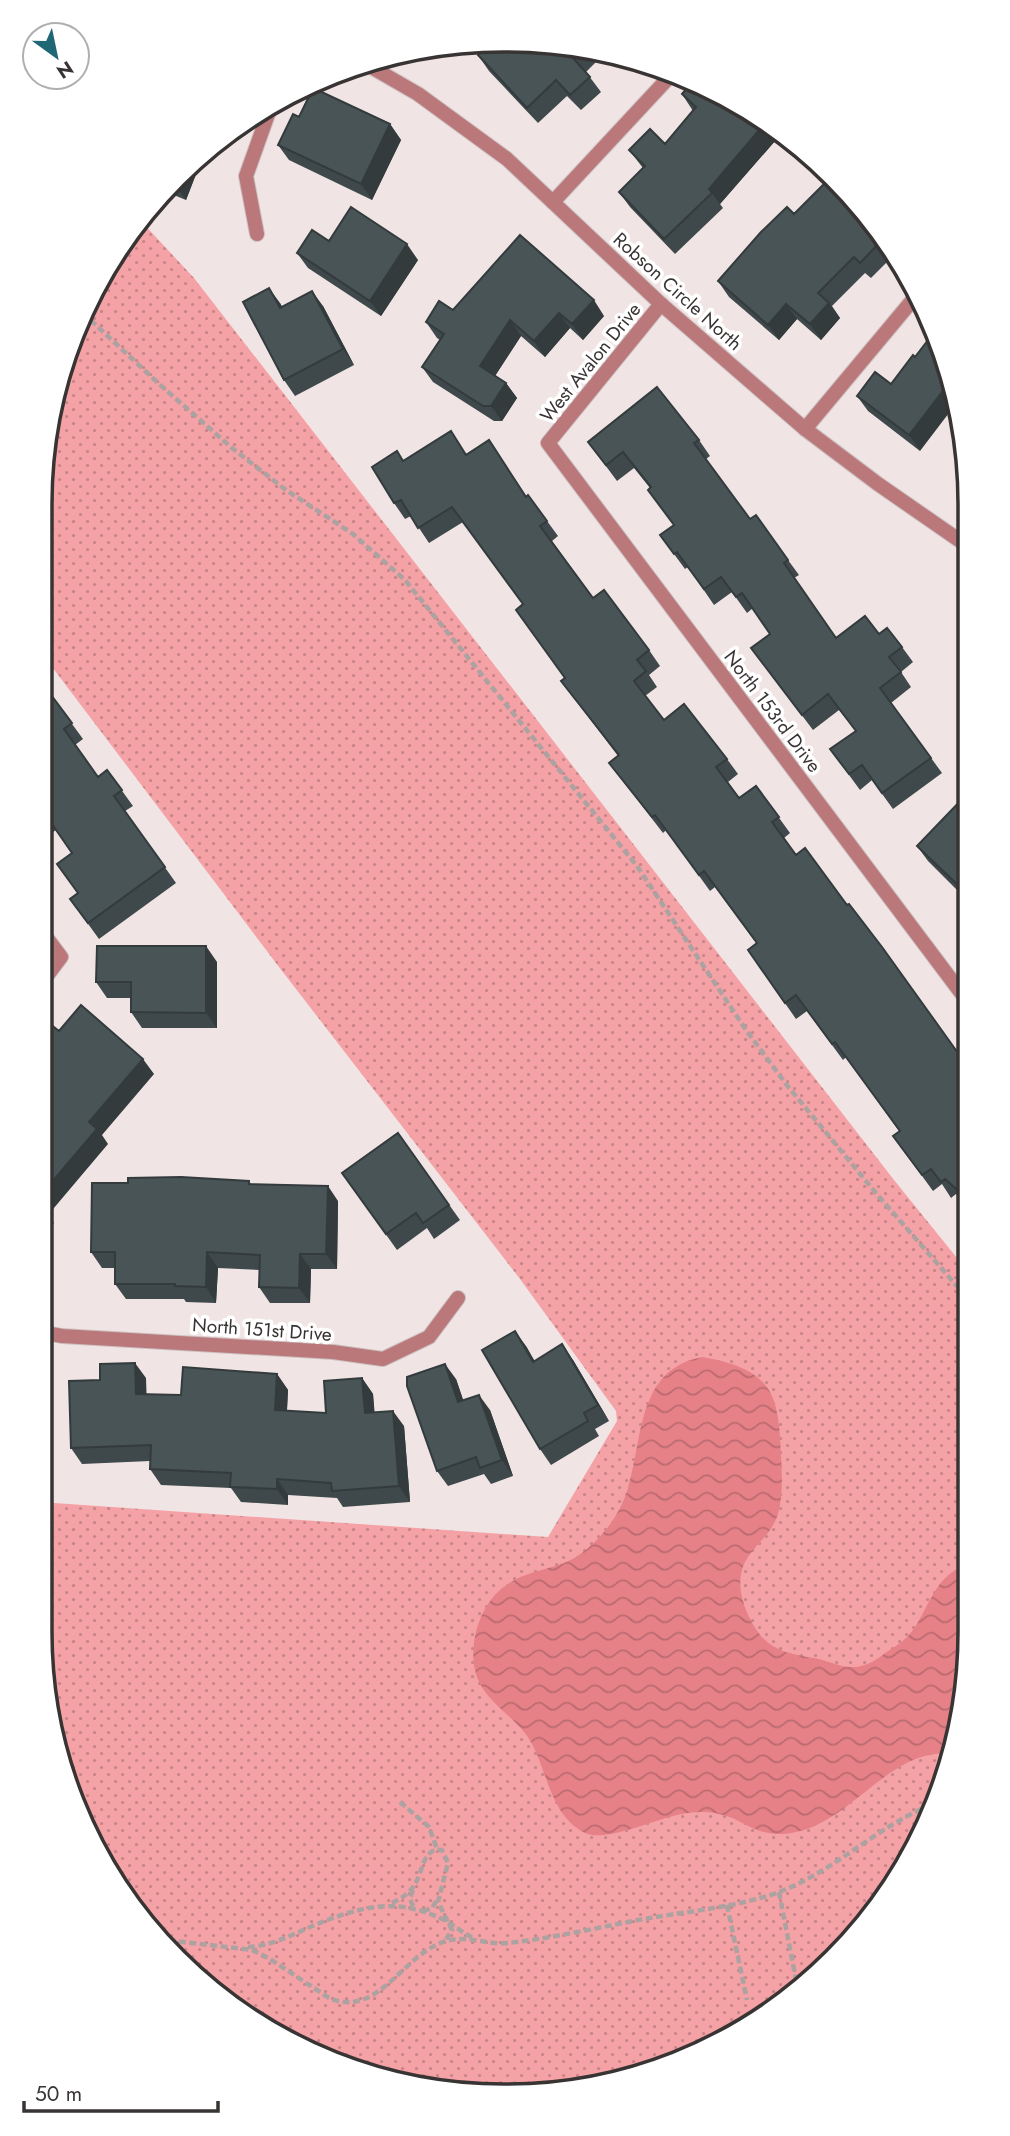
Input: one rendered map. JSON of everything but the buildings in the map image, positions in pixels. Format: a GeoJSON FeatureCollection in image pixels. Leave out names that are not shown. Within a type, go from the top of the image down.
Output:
{"type":"FeatureCollection","features":[{"type":"Feature","properties":{"kind":"street","name":"Robson Circle North"},"geometry":{"type":"LineString","coordinates":[[378,71],[459,122],[507,159],[662,304],[805,429],[958,539]]}},
{"type":"Feature","properties":{"kind":"street"},"geometry":{"type":"LineString","coordinates":[[553,202],[664,82]]}},
{"type":"Feature","properties":{"kind":"street"},"geometry":{"type":"LineString","coordinates":[[257,234],[246,176],[265,122]]}},
{"type":"Feature","properties":{"kind":"street"},"geometry":{"type":"LineString","coordinates":[[805,429],[910,303]]}},
{"type":"Feature","properties":{"kind":"street","name":"West Avalon Drive"},"geometry":{"type":"LineString","coordinates":[[548,443],[662,304]]}},
{"type":"Feature","properties":{"kind":"street","name":"North 153rd Drive"},"geometry":{"type":"LineString","coordinates":[[548,443],[958,989]]}},
{"type":"Feature","properties":{"kind":"street"},"geometry":{"type":"LineString","coordinates":[[52,945],[61,957],[52,969]]}},
{"type":"Feature","properties":{"kind":"street","name":"North 151st Drive"},"geometry":{"type":"LineString","coordinates":[[52,1334],[333,1352],[383,1359],[429,1337],[458,1298]]}},
{"type":"Feature","properties":{"kind":"path"},"geometry":{"type":"LineString","coordinates":[[92,321],[232,448],[286,490],[353,534],[405,580],[637,866],[765,1058],[875,1192],[958,1287]]}},
{"type":"Feature","properties":{"kind":"path"},"geometry":{"type":"LineString","coordinates":[[400,1802],[429,1827],[436,1849]]}},
{"type":"Feature","properties":{"kind":"path"},"geometry":{"type":"LineString","coordinates":[[442,1942],[467,1938],[507,1943],[727,1904],[779,1892],[821,1873],[894,1825],[920,1812]]}},
{"type":"Feature","properties":{"kind":"path"},"geometry":{"type":"LineString","coordinates":[[415,1909],[410,1896],[427,1855],[436,1849]]}},
{"type":"Feature","properties":{"kind":"path"},"geometry":{"type":"LineString","coordinates":[[422,1911],[434,1906],[448,1863],[444,1852],[436,1849]]}},
{"type":"Feature","properties":{"kind":"path"},"geometry":{"type":"LineString","coordinates":[[239,1948],[272,1943],[329,1920],[385,1905],[405,1895],[417,1881]]}},
{"type":"Feature","properties":{"kind":"path"},"geometry":{"type":"LineString","coordinates":[[779,1892],[796,1977]]}},
{"type":"Feature","properties":{"kind":"path"},"geometry":{"type":"LineString","coordinates":[[176,1941],[252,1950],[329,1998],[338,2002],[356,2003],[374,1995],[413,1961],[450,1936],[452,1930],[439,1906],[439,1896]]}},
{"type":"Feature","properties":{"kind":"path"},"geometry":{"type":"LineString","coordinates":[[727,1904],[747,2000]]}},
{"type":"Feature","properties":{"kind":"path"},"geometry":{"type":"LineString","coordinates":[[385,1905],[422,1911],[477,1940]]}},
{"type":"Feature","properties":{"kind":"path"},"geometry":{"type":"LineString","coordinates":[[270,1959],[264,1952],[272,1943]]}},
{"type":"Feature","properties":{"kind":"shaded area"},"geometry":{"type":"Polygon","coordinates":[[[148,228],[194,278],[958,1259],[957,1661],[949,1719],[923,1804],[897,1857],[881,1882],[825,1951],[780,1990],[731,2023],[678,2049],[650,2059],[622,2068],[564,2080],[475,2083],[388,2068],[305,2037],[230,1990],[185,1951],[165,1929],[113,1857],[87,1804],[77,1776],[61,1719],[53,1661],[52,1503],[548,1537],[617,1421],[616,1411],[520,1279],[52,667],[53,475],[61,417],[77,360],[99,305],[148,228]]]}},
{"type":"Feature","properties":{"kind":"water"},"geometry":{"type":"Polygon","coordinates":[[[703,1357],[744,1369],[767,1387],[778,1415],[782,1470],[780,1507],[772,1527],[745,1562],[740,1581],[746,1610],[767,1642],[788,1653],[846,1667],[863,1666],[906,1638],[940,1584],[958,1569],[957,1661],[949,1719],[940,1754],[928,1755],[907,1763],[828,1819],[807,1829],[772,1834],[728,1816],[700,1812],[672,1816],[606,1835],[585,1833],[565,1816],[526,1734],[492,1701],[479,1682],[475,1670],[473,1653],[480,1619],[499,1591],[523,1576],[575,1558],[594,1543],[617,1514],[628,1488],[646,1408],[654,1390],[666,1375],[681,1364],[703,1357]]]}}]}
